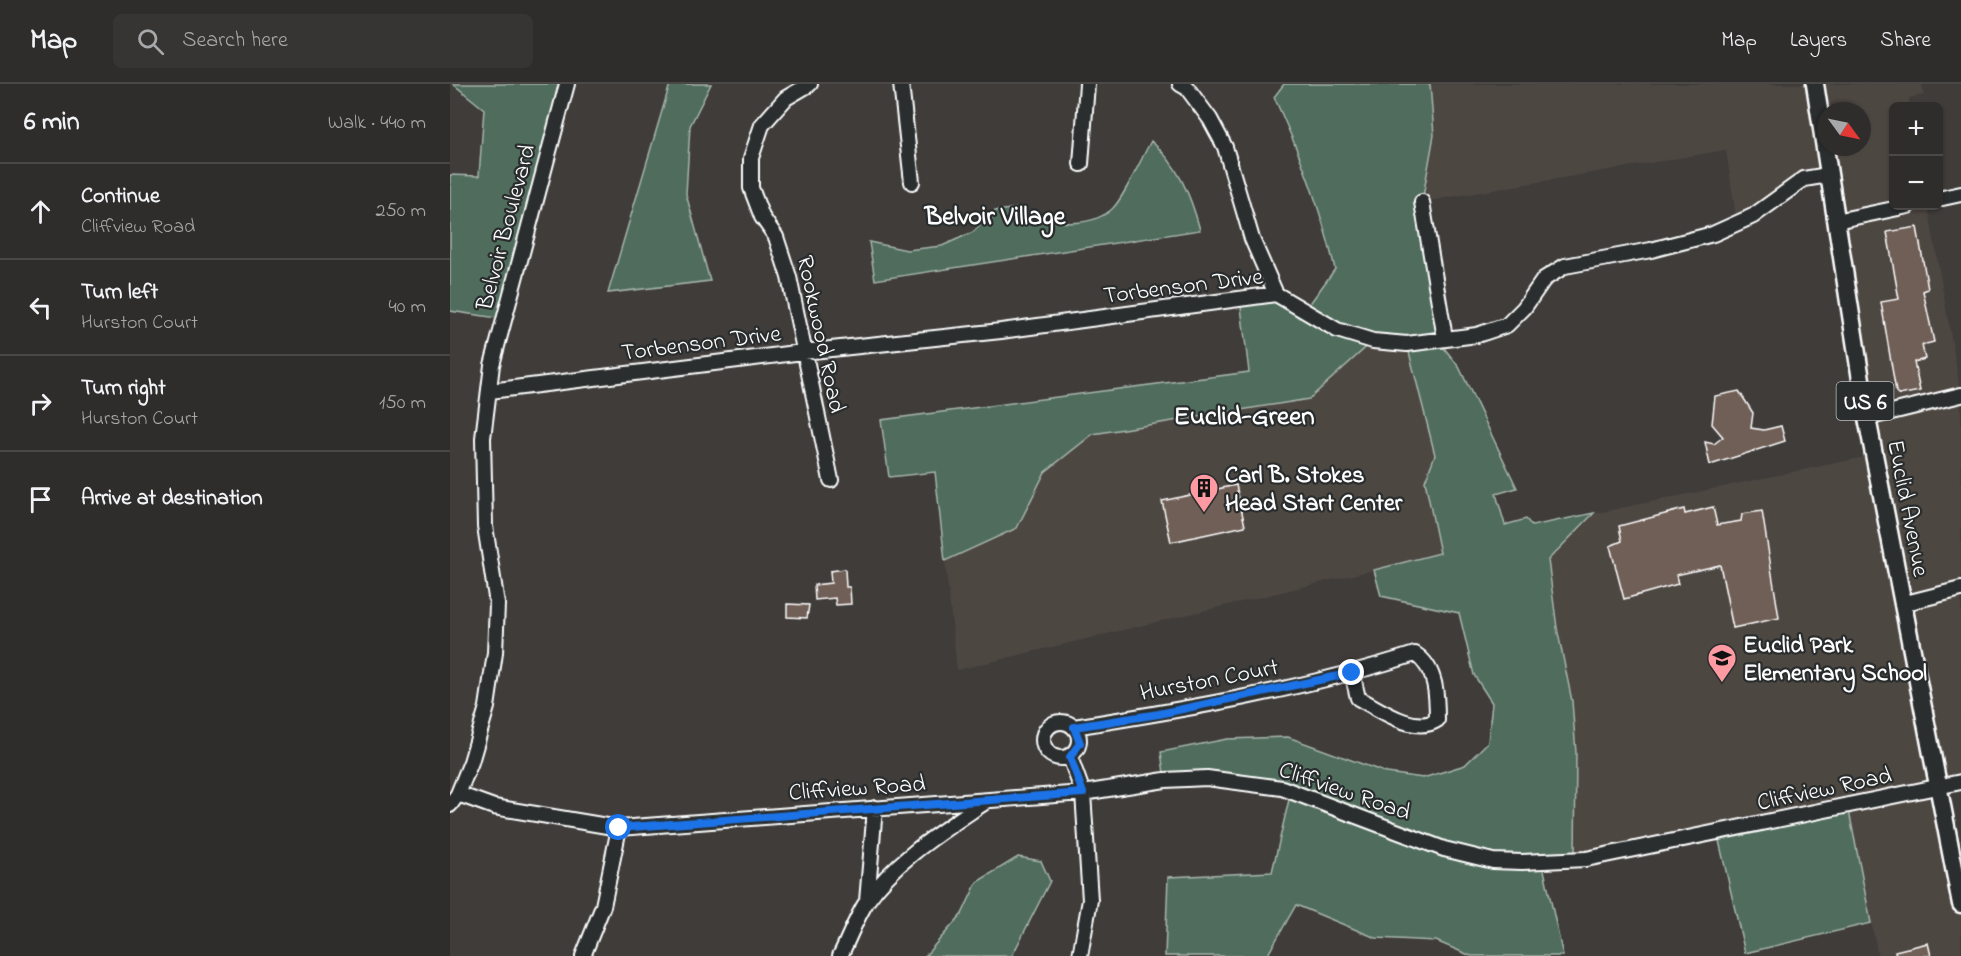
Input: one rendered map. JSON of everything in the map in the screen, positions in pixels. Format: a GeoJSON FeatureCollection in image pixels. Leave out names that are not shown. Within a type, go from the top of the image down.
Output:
{"type":"FeatureCollection","features":[{"type":"Feature","properties":{"kind":"main road","name":"Euclid Avenue"},"geometry":{"type":"LineString","coordinates":[[1815,84],[1867,418],[1961,904]]}},
{"type":"Feature","properties":{"kind":"street","name":"Belvoir Boulevard"},"geometry":{"type":"LineString","coordinates":[[454,799],[471,762],[487,707],[495,654],[497,604],[485,526],[483,438],[492,365],[567,84]]}},
{"type":"Feature","properties":{"kind":"street","name":"Rookwood Road"},"geometry":{"type":"LineString","coordinates":[[810,84],[786,98],[762,125],[751,158],[751,188],[762,217],[776,237],[786,267],[831,480]]}},
{"type":"Feature","properties":{"kind":"street"},"geometry":{"type":"LineString","coordinates":[[901,84],[912,182]]}},
{"type":"Feature","properties":{"kind":"street"},"geometry":{"type":"LineString","coordinates":[[1081,164],[1088,84]]}},
{"type":"Feature","properties":{"kind":"street"},"geometry":{"type":"LineString","coordinates":[[1186,85],[1226,147],[1252,239],[1276,294]]}},
{"type":"Feature","properties":{"kind":"street","name":"Torbenson Drive"},"geometry":{"type":"LineString","coordinates":[[489,391],[803,352],[1001,331],[1276,294],[1337,330],[1373,341],[1407,344],[1478,335],[1507,325],[1524,308],[1544,279],[1565,266],[1651,250],[1713,234],[1753,216],[1804,179],[1828,175]]}},
{"type":"Feature","properties":{"kind":"street"},"geometry":{"type":"LineString","coordinates":[[1943,198],[1961,194]]}},
{"type":"Feature","properties":{"kind":"street"},"geometry":{"type":"LineString","coordinates":[[1422,202],[1445,338]]}},
{"type":"Feature","properties":{"kind":"street"},"geometry":{"type":"LineString","coordinates":[[1836,221],[1889,210]]}},
{"type":"Feature","properties":{"kind":"street"},"geometry":{"type":"LineString","coordinates":[[1867,418],[1961,395]]}},
{"type":"Feature","properties":{"kind":"street"},"geometry":{"type":"LineString","coordinates":[[1902,604],[1961,589]]}},
{"type":"Feature","properties":{"kind":"street","name":"Hurston Court"},"geometry":{"type":"LineString","coordinates":[[1070,757],[1052,756],[1043,741],[1051,725],[1063,722],[1074,727],[1159,714],[1352,673],[1415,654],[1422,658],[1436,686],[1437,720],[1430,724],[1414,725],[1358,698],[1352,673]]}},
{"type":"Feature","properties":{"kind":"street"},"geometry":{"type":"LineString","coordinates":[[1074,727],[1080,743],[1070,757],[1083,793],[1090,900],[1080,956]]}},
{"type":"Feature","properties":{"kind":"street","name":"Cliffview Road"},"geometry":{"type":"LineString","coordinates":[[454,799],[619,828],[1083,793],[1165,780],[1207,778],[1282,788],[1444,849],[1493,861],[1522,862],[1586,859],[1961,782]]}},
{"type":"Feature","properties":{"kind":"street"},"geometry":{"type":"LineString","coordinates":[[840,956],[867,902],[891,874],[942,831],[987,801]]}},
{"type":"Feature","properties":{"kind":"street"},"geometry":{"type":"LineString","coordinates":[[867,902],[875,808]]}},
{"type":"Feature","properties":{"kind":"street"},"geometry":{"type":"LineString","coordinates":[[583,956],[603,906],[619,828]]}},
{"type":"Feature","properties":{"kind":"shaded area"},"geometry":{"type":"Polygon","coordinates":[[[1430,84],[1922,84],[1924,95],[1909,98],[1910,102],[1889,102],[1889,210],[1929,210],[1961,394],[1961,782],[1938,787],[1961,904],[1961,956],[1878,956],[1848,806],[1575,858],[1497,534],[1874,455],[1828,175],[1804,179],[1737,224],[1726,150],[1422,202],[1434,135],[1430,84]]]}},
{"type":"Feature","properties":{"kind":"shaded area"},"geometry":{"type":"Polygon","coordinates":[[[1373,341],[1407,344],[1435,455],[1425,481],[1440,554],[957,670],[945,561],[1016,528],[1045,472],[1093,434],[1309,399],[1373,341]]]}},
{"type":"Feature","properties":{"kind":"green space"},"geometry":{"type":"Polygon","coordinates":[[[453,84],[567,84],[504,319],[450,311],[450,175],[479,176],[484,109],[453,84]]]}},
{"type":"Feature","properties":{"kind":"green space"},"geometry":{"type":"Polygon","coordinates":[[[670,84],[711,84],[690,126],[686,194],[710,281],[608,293],[670,84]]]}},
{"type":"Feature","properties":{"kind":"green space"},"geometry":{"type":"Polygon","coordinates":[[[1284,84],[1430,84],[1434,135],[1422,202],[1445,338],[1437,339],[1459,367],[1517,488],[1496,494],[1505,525],[1526,519],[1532,526],[1594,513],[1548,560],[1557,628],[1572,701],[1576,753],[1575,858],[1542,861],[1563,956],[1471,956],[1436,941],[1376,938],[1296,905],[1267,956],[1165,956],[1168,877],[1272,872],[1291,791],[1165,780],[1161,752],[1227,739],[1288,737],[1387,773],[1423,778],[1465,765],[1488,742],[1492,703],[1474,675],[1459,613],[1381,596],[1374,570],[1440,553],[1425,481],[1435,455],[1407,344],[1373,341],[1309,399],[1093,434],[1045,472],[1017,528],[945,561],[935,472],[889,477],[881,420],[1249,372],[1240,299],[1276,294],[1306,309],[1335,269],[1309,182],[1274,97],[1284,84]]]}},
{"type":"Feature","properties":{"kind":"green space"},"geometry":{"type":"Polygon","coordinates":[[[1151,141],[1176,170],[1192,205],[1200,230],[875,280],[869,242],[907,250],[942,246],[973,232],[995,211],[1019,208],[1029,214],[1052,221],[1077,222],[1101,216],[1116,205],[1151,141]]]}},
{"type":"Feature","properties":{"kind":"green space"},"geometry":{"type":"Polygon","coordinates":[[[1848,806],[1871,923],[1745,953],[1717,832],[1848,806]]]}},
{"type":"Feature","properties":{"kind":"green space"},"geometry":{"type":"Polygon","coordinates":[[[1018,857],[1041,861],[1050,881],[1012,956],[925,956],[962,914],[977,882],[1018,857]]]}},
{"type":"Feature","properties":{"kind":"building"},"geometry":{"type":"Polygon","coordinates":[[[1917,227],[1928,289],[1923,291],[1934,342],[1922,345],[1925,359],[1914,362],[1920,391],[1899,395],[1896,392],[1881,302],[1899,299],[1887,232],[1917,227]]]}},
{"type":"Feature","properties":{"kind":"building"},"geometry":{"type":"Polygon","coordinates":[[[1739,391],[1753,413],[1751,428],[1764,430],[1781,426],[1785,441],[1710,465],[1705,442],[1714,444],[1723,437],[1712,424],[1715,396],[1739,391]]]}},
{"type":"Feature","properties":{"kind":"building","name":"Carl B. Stokes Head Start Center"},"geometry":{"type":"Polygon","coordinates":[[[1236,485],[1245,526],[1171,542],[1162,501],[1236,485]]]}},
{"type":"Feature","properties":{"kind":"building"},"geometry":{"type":"Polygon","coordinates":[[[1713,507],[1717,525],[1741,521],[1742,514],[1762,511],[1779,618],[1733,628],[1720,565],[1676,575],[1678,584],[1624,599],[1610,546],[1622,541],[1619,526],[1684,509],[1685,514],[1713,507]]]}},
{"type":"Feature","properties":{"kind":"building"},"geometry":{"type":"Polygon","coordinates":[[[845,569],[846,587],[850,587],[851,604],[836,605],[835,598],[815,600],[814,585],[831,583],[830,571],[845,569]]]}},
{"type":"Feature","properties":{"kind":"building"},"geometry":{"type":"Polygon","coordinates":[[[787,604],[809,605],[807,618],[787,617],[787,604]]]}},
{"type":"Feature","properties":{"kind":"building"},"geometry":{"type":"Polygon","coordinates":[[[1928,943],[1931,956],[1896,956],[1895,951],[1928,943]]]}},
{"type":"Feature","properties":{"kind":"place","name":"Carl B. Stokes Head Start Center"},"geometry":{"type":"Point","coordinates":[1204,514]}},
{"type":"Feature","properties":{"kind":"place","name":"Euclid Park Elementary School"},"geometry":{"type":"Point","coordinates":[1722,684]}},
{"type":"Feature","properties":{"kind":"district","name":"Belvoir Village"},"geometry":{"type":"Point","coordinates":[995,215]}},
{"type":"Feature","properties":{"kind":"district","name":"Euclid-Green"},"geometry":{"type":"Point","coordinates":[1244,415]}},
{"type":"Feature","properties":{"kind":"route"},"geometry":{"type":"LineString","coordinates":[[619,828],[1083,793],[1070,757],[1080,743],[1074,727],[1159,714],[1352,673]]}}]}
